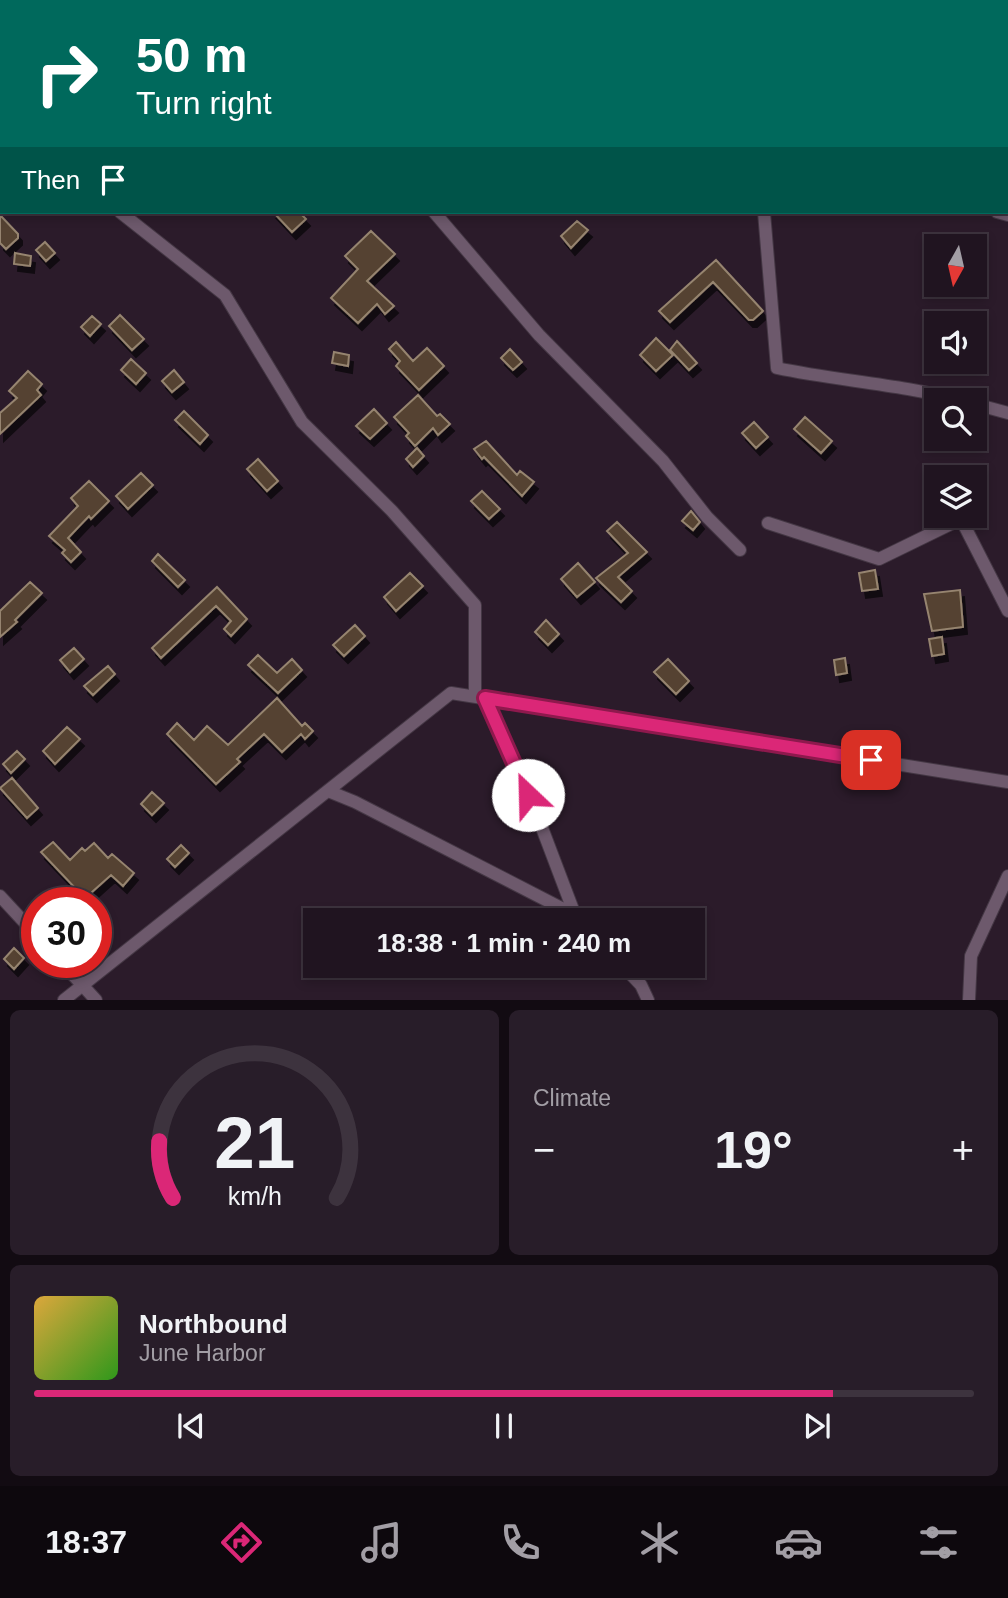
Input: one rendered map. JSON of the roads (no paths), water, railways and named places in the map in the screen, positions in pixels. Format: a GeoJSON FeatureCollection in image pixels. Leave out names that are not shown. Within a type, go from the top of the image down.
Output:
{"type":"FeatureCollection","features":[{"type":"Feature","properties":{"kind":"street"},"geometry":{"type":"LineString","coordinates":[[123,214],[225,295],[302,422],[392,512],[475,604],[480,697],[539,820],[573,908]]}},
{"type":"Feature","properties":{"kind":"street"},"geometry":{"type":"LineString","coordinates":[[436,214],[539,335],[663,461],[707,517],[740,550]]}},
{"type":"Feature","properties":{"kind":"street"},"geometry":{"type":"LineString","coordinates":[[764,214],[777,368],[924,393]]}},
{"type":"Feature","properties":{"kind":"street"},"geometry":{"type":"LineString","coordinates":[[987,407],[1008,413]]}},
{"type":"Feature","properties":{"kind":"street"},"geometry":{"type":"LineString","coordinates":[[768,523],[879,559],[961,519],[1008,611]]}},
{"type":"Feature","properties":{"kind":"street"},"geometry":{"type":"LineString","coordinates":[[64,999],[451,693],[1008,782]]}},
{"type":"Feature","properties":{"kind":"street"},"geometry":{"type":"LineString","coordinates":[[328,791],[355,802],[558,908]]}},
{"type":"Feature","properties":{"kind":"street"},"geometry":{"type":"LineString","coordinates":[[969,999],[971,956],[1008,876]]}},
{"type":"Feature","properties":{"kind":"street"},"geometry":{"type":"LineString","coordinates":[[0,896],[21,919]]}},
{"type":"Feature","properties":{"kind":"street"},"geometry":{"type":"LineString","coordinates":[[75,978],[96,999]]}},
{"type":"Feature","properties":{"kind":"street"},"geometry":{"type":"LineString","coordinates":[[634,978],[648,999]]}}]}
